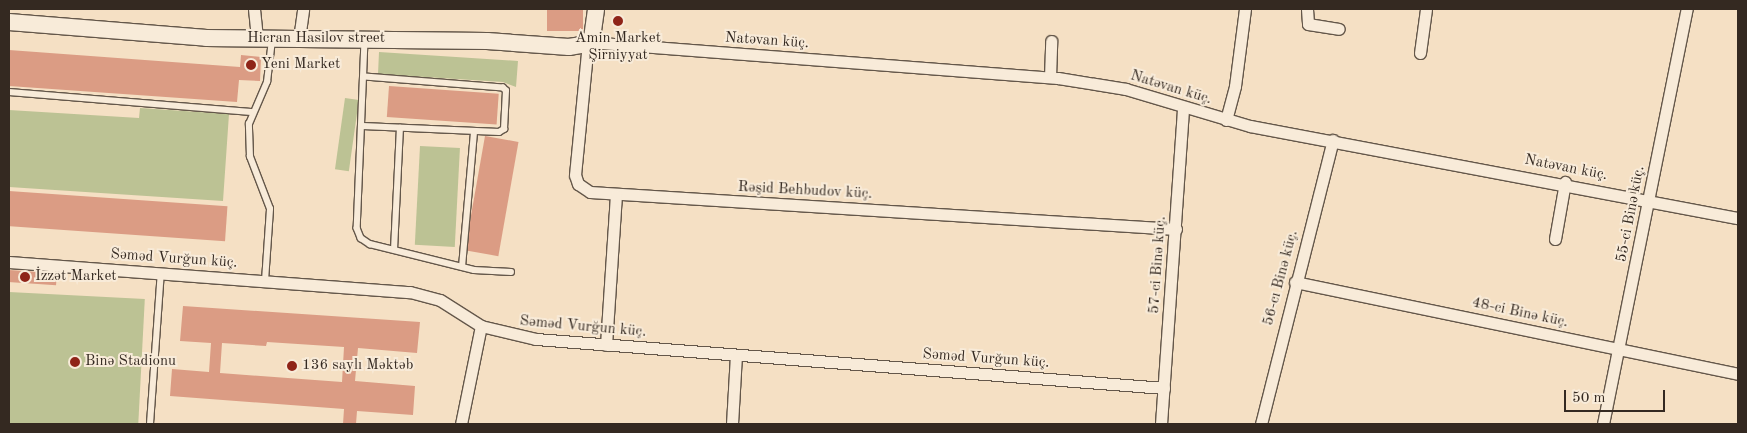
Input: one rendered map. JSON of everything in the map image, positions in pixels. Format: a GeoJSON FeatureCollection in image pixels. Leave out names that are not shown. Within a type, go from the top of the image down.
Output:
{"type":"FeatureCollection","features":[{"type":"Feature","properties":{"kind":"street"},"geometry":{"type":"LineString","coordinates":[[254,9],[265,39]]}},
{"type":"Feature","properties":{"kind":"street"},"geometry":{"type":"LineString","coordinates":[[299,39],[304,9]]}},
{"type":"Feature","properties":{"kind":"street"},"geometry":{"type":"LineString","coordinates":[[588,42],[594,33],[596,9]]}},
{"type":"Feature","properties":{"kind":"street"},"geometry":{"type":"LineString","coordinates":[[1226,120],[1237,78],[1245,9]]}},
{"type":"Feature","properties":{"kind":"street"},"geometry":{"type":"LineString","coordinates":[[1307,9],[1308,24],[1339,29]]}},
{"type":"Feature","properties":{"kind":"street"},"geometry":{"type":"LineString","coordinates":[[1420,53],[1426,9]]}},
{"type":"Feature","properties":{"kind":"street","name":"55-ci Binə küç."},"geometry":{"type":"LineString","coordinates":[[1603,424],[1687,9]]}},
{"type":"Feature","properties":{"kind":"street","name":"Hicran Hasilov street"},"geometry":{"type":"LineString","coordinates":[[9,22],[265,39],[365,39],[568,47],[588,42]]}},
{"type":"Feature","properties":{"kind":"street"},"geometry":{"type":"LineString","coordinates":[[1050,77],[1051,40]]}},
{"type":"Feature","properties":{"kind":"street","name":"Natəvan küç."},"geometry":{"type":"LineString","coordinates":[[588,42],[1050,77],[1126,89],[1226,120],[1565,182],[1738,218]]}},
{"type":"Feature","properties":{"kind":"street","name":"Rəşid Behbudov küç."},"geometry":{"type":"LineString","coordinates":[[588,42],[575,175],[578,184],[590,192],[1176,229]]}},
{"type":"Feature","properties":{"kind":"street","name":"57-ci Binə küç."},"geometry":{"type":"LineString","coordinates":[[1161,424],[1183,108]]}},
{"type":"Feature","properties":{"kind":"street","name":"56-cı Binə küç."},"geometry":{"type":"LineString","coordinates":[[1261,424],[1295,282],[1333,140]]}},
{"type":"Feature","properties":{"kind":"street"},"geometry":{"type":"LineString","coordinates":[[1555,239],[1565,182]]}},
{"type":"Feature","properties":{"kind":"street"},"geometry":{"type":"LineString","coordinates":[[606,345],[616,195]]}},
{"type":"Feature","properties":{"kind":"street","name":"Səməd Vurğun küç."},"geometry":{"type":"LineString","coordinates":[[9,262],[161,272],[427,295],[481,326],[536,339],[1164,388]]}},
{"type":"Feature","properties":{"kind":"street","name":"48-ci Binə küç."},"geometry":{"type":"LineString","coordinates":[[1295,282],[1738,374]]}},
{"type":"Feature","properties":{"kind":"street"},"geometry":{"type":"LineString","coordinates":[[460,424],[481,326]]}},
{"type":"Feature","properties":{"kind":"street"},"geometry":{"type":"LineString","coordinates":[[732,424],[736,355]]}},
{"type":"Feature","properties":{"kind":"lane"},"geometry":{"type":"LineString","coordinates":[[265,39],[268,82],[251,112],[250,157],[270,209],[265,281]]}},
{"type":"Feature","properties":{"kind":"lane"},"geometry":{"type":"LineString","coordinates":[[365,39],[363,126],[357,228],[361,238],[370,244],[462,267],[511,272]]}},
{"type":"Feature","properties":{"kind":"lane"},"geometry":{"type":"LineString","coordinates":[[363,126],[474,132],[504,129],[503,88],[365,77]]}},
{"type":"Feature","properties":{"kind":"lane"},"geometry":{"type":"LineString","coordinates":[[9,92],[251,112]]}},
{"type":"Feature","properties":{"kind":"lane"},"geometry":{"type":"LineString","coordinates":[[394,250],[400,128]]}},
{"type":"Feature","properties":{"kind":"lane"},"geometry":{"type":"LineString","coordinates":[[462,267],[474,132]]}},
{"type":"Feature","properties":{"kind":"lane"},"geometry":{"type":"LineString","coordinates":[[150,424],[161,272]]}},
{"type":"Feature","properties":{"kind":"green space"},"geometry":{"type":"Polygon","coordinates":[[[379,52],[518,61],[516,87],[503,82],[378,74],[379,52]]]}},
{"type":"Feature","properties":{"kind":"green space"},"geometry":{"type":"Polygon","coordinates":[[[345,98],[359,100],[349,171],[335,169],[345,98]]]}},
{"type":"Feature","properties":{"kind":"green space"},"geometry":{"type":"Polygon","coordinates":[[[140,108],[229,114],[223,201],[9,187],[9,110],[139,118],[140,108]]]}},
{"type":"Feature","properties":{"kind":"green space"},"geometry":{"type":"Polygon","coordinates":[[[420,146],[460,148],[455,247],[415,245],[420,146]]]}},
{"type":"Feature","properties":{"kind":"green space","name":"Binə Stadionu"},"geometry":{"type":"Polygon","coordinates":[[[9,292],[145,299],[138,424],[9,424],[9,292]]]}},
{"type":"Feature","properties":{"kind":"building"},"geometry":{"type":"Polygon","coordinates":[[[547,9],[583,9],[583,31],[547,31],[547,9]]]}},
{"type":"Feature","properties":{"kind":"building"},"geometry":{"type":"Polygon","coordinates":[[[9,50],[240,67],[241,55],[261,57],[260,81],[239,80],[237,102],[9,86],[9,50]]]}},
{"type":"Feature","properties":{"kind":"building"},"geometry":{"type":"Polygon","coordinates":[[[389,86],[499,94],[497,125],[387,117],[389,86]]]}},
{"type":"Feature","properties":{"kind":"building"},"geometry":{"type":"Polygon","coordinates":[[[485,136],[518,142],[498,256],[465,250],[485,136]]]}},
{"type":"Feature","properties":{"kind":"building"},"geometry":{"type":"Polygon","coordinates":[[[9,191],[227,206],[225,241],[9,226],[9,191]]]}},
{"type":"Feature","properties":{"kind":"building"},"geometry":{"type":"Polygon","coordinates":[[[9,270],[57,273],[56,285],[9,282],[9,270]]]}},
{"type":"Feature","properties":{"kind":"building"},"geometry":{"type":"Polygon","coordinates":[[[183,306],[420,322],[417,353],[358,348],[355,381],[415,386],[413,415],[357,411],[356,424],[343,424],[344,409],[170,396],[172,369],[209,372],[211,343],[180,341],[183,306]],[[267,342],[266,346],[222,343],[220,373],[342,382],[344,347],[267,342]]]}},
{"type":"Feature","properties":{"kind":"place","name":"Amin Market Şirniyyat"},"geometry":{"type":"Point","coordinates":[618,21]}},
{"type":"Feature","properties":{"kind":"place","name":"Yeni Market"},"geometry":{"type":"Point","coordinates":[251,65]}},
{"type":"Feature","properties":{"kind":"place","name":"İzzət Market"},"geometry":{"type":"Point","coordinates":[25,277]}},
{"type":"Feature","properties":{"kind":"place","name":"Binə Stadionu"},"geometry":{"type":"Point","coordinates":[75,362]}},
{"type":"Feature","properties":{"kind":"place","name":"136 saylı Məktəb"},"geometry":{"type":"Point","coordinates":[292,366]}}]}
